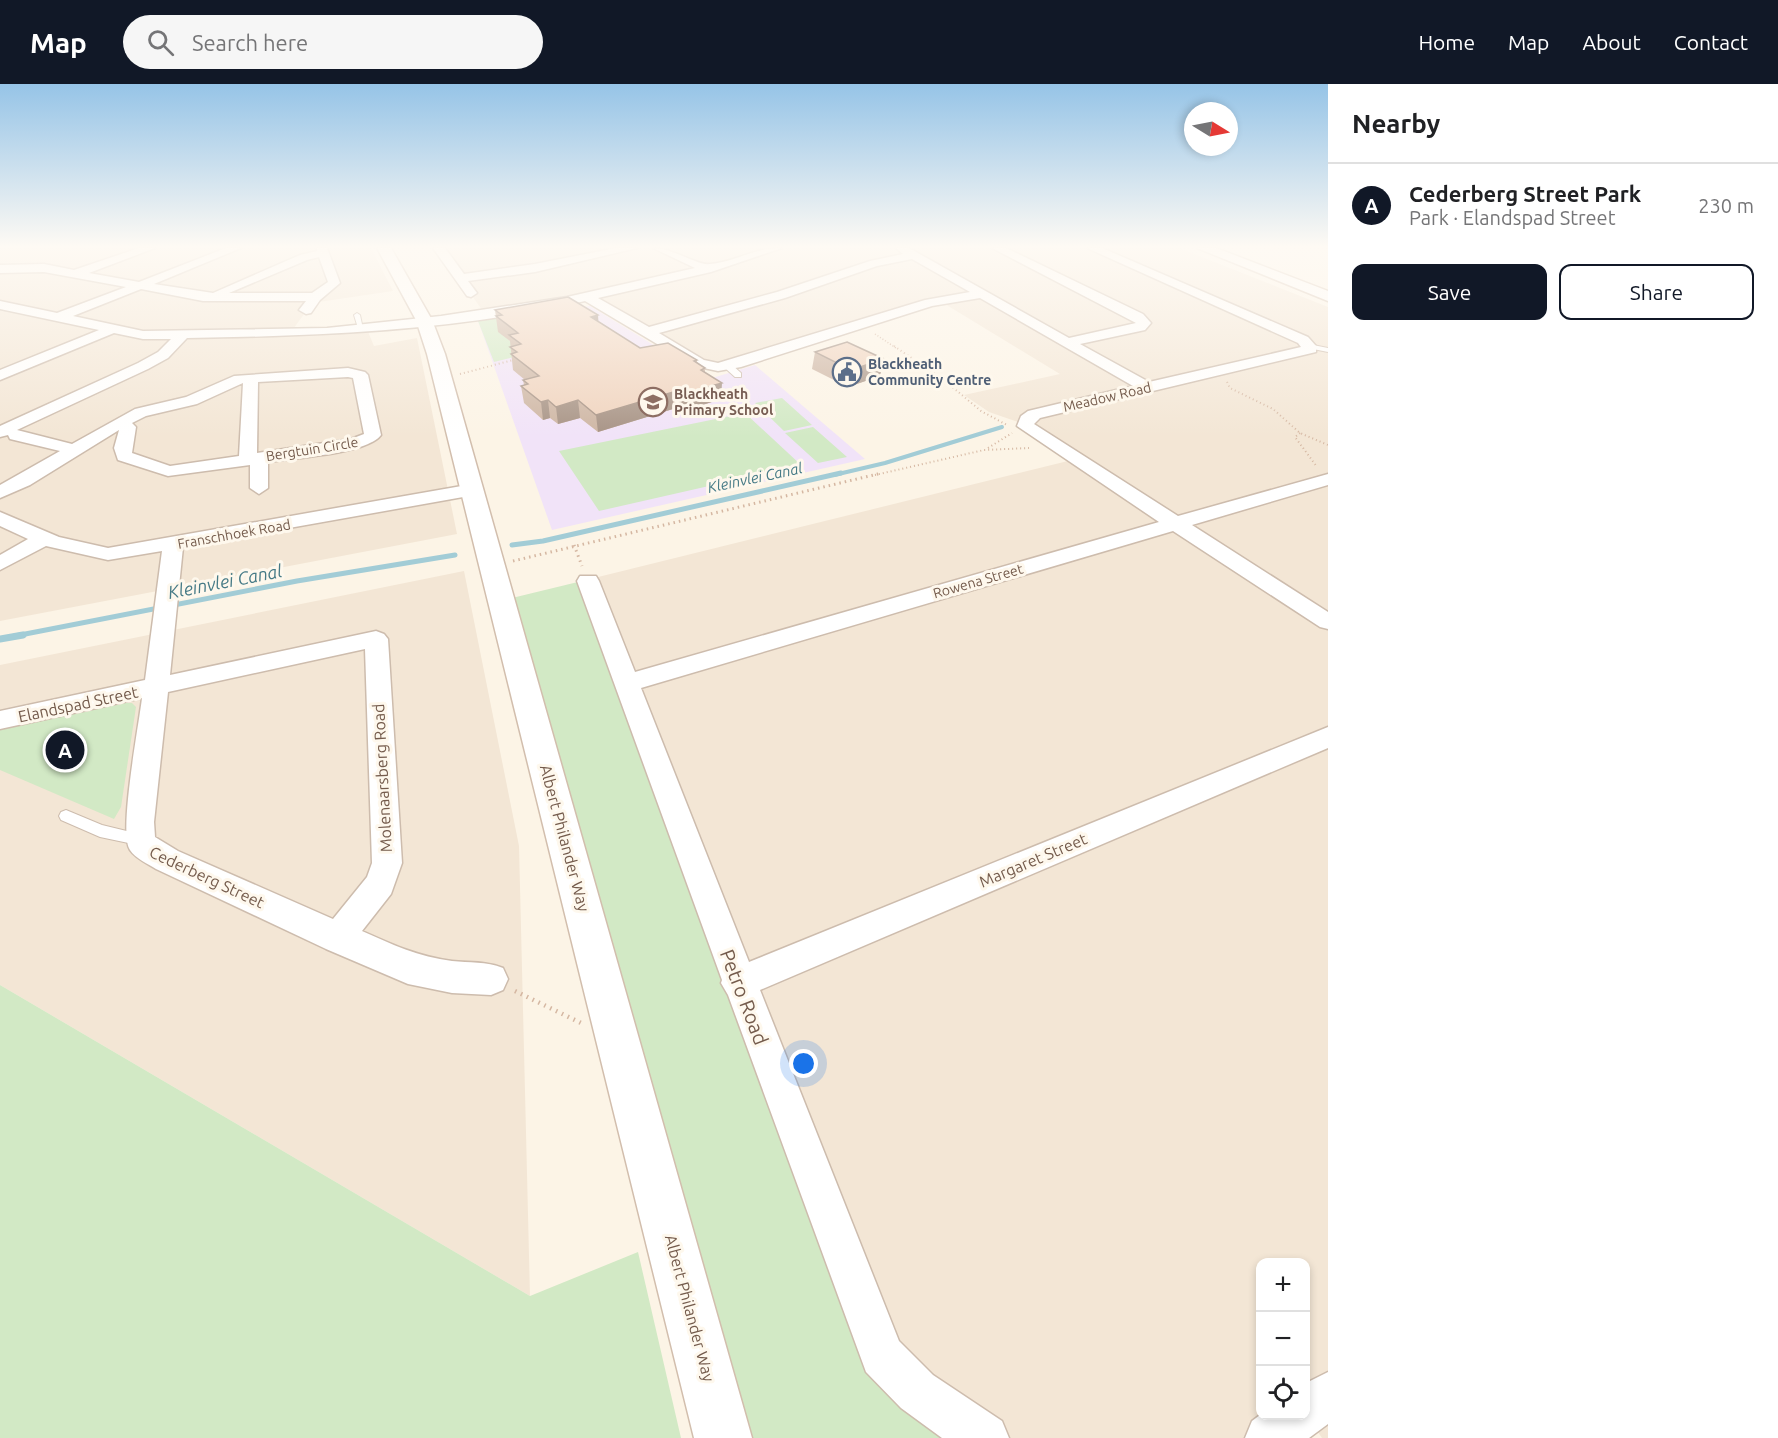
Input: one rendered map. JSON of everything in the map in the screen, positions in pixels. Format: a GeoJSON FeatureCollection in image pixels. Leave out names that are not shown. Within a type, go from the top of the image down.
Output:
{"type":"FeatureCollection","features":[{"type":"Feature","properties":{"kind":"street"},"geometry":{"type":"LineString","coordinates":[[27,311],[143,336],[289,333],[359,321],[424,320],[502,311]]}},
{"type":"Feature","properties":{"kind":"street"},"geometry":{"type":"LineString","coordinates":[[56,318],[73,311]]}},
{"type":"Feature","properties":{"kind":"street"},"geometry":{"type":"LineString","coordinates":[[289,333],[305,311]]}},
{"type":"Feature","properties":{"kind":"street","name":"Albert Philander Way"},"geometry":{"type":"LineString","coordinates":[[419,311],[436,354],[473,490],[495,553],[723,1438]]}},
{"type":"Feature","properties":{"kind":"street"},"geometry":{"type":"LineString","coordinates":[[612,311],[647,332],[672,353],[699,363],[733,370],[829,339],[859,325],[904,311]]}},
{"type":"Feature","properties":{"kind":"street"},"geometry":{"type":"LineString","coordinates":[[647,332],[722,311]]}},
{"type":"Feature","properties":{"kind":"street"},"geometry":{"type":"LineString","coordinates":[[1013,311],[1148,388]]}},
{"type":"Feature","properties":{"kind":"street"},"geometry":{"type":"LineString","coordinates":[[1068,342],[1134,329],[1144,323],[1126,311]]}},
{"type":"Feature","properties":{"kind":"street"},"geometry":{"type":"LineString","coordinates":[[1237,311],[1303,340],[1311,346]]}},
{"type":"Feature","properties":{"kind":"street"},"geometry":{"type":"LineString","coordinates":[[0,375],[110,330]]}},
{"type":"Feature","properties":{"kind":"street"},"geometry":{"type":"LineString","coordinates":[[8,434],[143,366],[167,352],[183,335]]}},
{"type":"Feature","properties":{"kind":"street","name":"Meadow Road"},"geometry":{"type":"LineString","coordinates":[[1025,426],[1027,419],[1034,414],[1306,352],[1311,350],[1311,346]]}},
{"type":"Feature","properties":{"kind":"street"},"geometry":{"type":"LineString","coordinates":[[298,376],[307,362]]}},
{"type":"Feature","properties":{"kind":"street","name":"Bergtuin Circle"},"geometry":{"type":"LineString","coordinates":[[0,492],[24,481],[75,450],[117,416],[186,403],[232,381],[251,377],[348,372],[360,375],[372,436],[352,444],[179,471],[154,467],[124,456],[123,448],[128,427],[117,416]]}},
{"type":"Feature","properties":{"kind":"street"},"geometry":{"type":"LineString","coordinates":[[251,377],[254,459],[259,488]]}},
{"type":"Feature","properties":{"kind":"street"},"geometry":{"type":"LineString","coordinates":[[1025,426],[1057,449],[1328,622]]}},
{"type":"Feature","properties":{"kind":"street"},"geometry":{"type":"LineString","coordinates":[[8,434],[75,450]]}},
{"type":"Feature","properties":{"kind":"street","name":"Rowena Street"},"geometry":{"type":"LineString","coordinates":[[627,683],[1175,524],[1325,476]]}},
{"type":"Feature","properties":{"kind":"street","name":"Franschhoek Road"},"geometry":{"type":"LineString","coordinates":[[0,518],[46,537],[92,552],[108,554],[173,545],[473,490]]}},
{"type":"Feature","properties":{"kind":"street"},"geometry":{"type":"LineString","coordinates":[[0,564],[46,537]]}},
{"type":"Feature","properties":{"kind":"street","name":"Cederberg Street"},"geometry":{"type":"LineString","coordinates":[[173,545],[138,839],[145,848],[157,855],[408,968],[452,977],[491,979]]}},
{"type":"Feature","properties":{"kind":"street","name":"Petro Road"},"geometry":{"type":"LineString","coordinates":[[588,581],[738,983],[882,1356],[898,1376],[923,1398],[985,1438]]}},
{"type":"Feature","properties":{"kind":"street","name":"Molenaarsberg Road"},"geometry":{"type":"LineString","coordinates":[[156,687],[376,631],[387,863],[376,891],[338,938]]}},
{"type":"Feature","properties":{"kind":"street","name":"Elandspad Street"},"geometry":{"type":"LineString","coordinates":[[0,720],[156,687]]}},
{"type":"Feature","properties":{"kind":"street","name":"Margaret Street"},"geometry":{"type":"LineString","coordinates":[[738,983],[1328,737]]}},
{"type":"Feature","properties":{"kind":"street"},"geometry":{"type":"LineString","coordinates":[[1310,1408],[1328,1395]]}},
{"type":"Feature","properties":{"kind":"street"},"geometry":{"type":"LineString","coordinates":[[1269,1438],[1294,1420]]}},
{"type":"Feature","properties":{"kind":"lane"},"geometry":{"type":"LineString","coordinates":[[1311,346],[1328,350]]}},
{"type":"Feature","properties":{"kind":"lane"},"geometry":{"type":"LineString","coordinates":[[66,816],[100,831],[138,839]]}},
{"type":"Feature","properties":{"kind":"path"},"geometry":{"type":"LineString","coordinates":[[495,553],[984,450],[997,445],[1013,432],[1008,426],[981,411],[944,380],[859,325]]}},
{"type":"Feature","properties":{"kind":"path"},"geometry":{"type":"LineString","coordinates":[[454,375],[527,357]]}},
{"type":"Feature","properties":{"kind":"path"},"geometry":{"type":"LineString","coordinates":[[1221,372],[1230,388],[1273,409],[1300,433],[1328,444]]}},
{"type":"Feature","properties":{"kind":"path"},"geometry":{"type":"LineString","coordinates":[[1008,426],[1025,426]]}},
{"type":"Feature","properties":{"kind":"path"},"geometry":{"type":"LineString","coordinates":[[1300,433],[1295,437],[1302,451],[1325,476]]}},
{"type":"Feature","properties":{"kind":"path"},"geometry":{"type":"LineString","coordinates":[[984,450],[1057,449]]}},
{"type":"Feature","properties":{"kind":"path"},"geometry":{"type":"LineString","coordinates":[[491,979],[585,1025]]}},
{"type":"Feature","properties":{"kind":"shaded area"},"geometry":{"type":"Polygon","coordinates":[[[0,311],[306,311],[291,332],[366,327],[374,346],[417,338],[457,534],[0,621],[0,311]]]}},
{"type":"Feature","properties":{"kind":"shaded area"},"geometry":{"type":"Polygon","coordinates":[[[483,311],[502,311],[485,314],[483,311]]]}},
{"type":"Feature","properties":{"kind":"shaded area","name":"Blackheath Primary School"},"geometry":{"type":"Polygon","coordinates":[[[551,311],[598,311],[709,379],[755,365],[865,459],[552,530],[478,321],[551,311]]]}},
{"type":"Feature","properties":{"kind":"shaded area"},"geometry":{"type":"Polygon","coordinates":[[[612,311],[905,311],[711,367],[612,311]]]}},
{"type":"Feature","properties":{"kind":"shaded area"},"geometry":{"type":"Polygon","coordinates":[[[957,311],[1328,311],[1328,1438],[1322,1438],[1309,1420],[1310,1258],[1256,1258],[1256,1420],[1305,1420],[1280,1438],[981,1438],[897,1377],[586,580],[1072,460],[1024,424],[989,412],[964,395],[1060,374],[957,311]]]}},
{"type":"Feature","properties":{"kind":"shaded area"},"geometry":{"type":"Polygon","coordinates":[[[464,571],[519,846],[530,1296],[0,985],[0,665],[464,571]]]}},
{"type":"Feature","properties":{"kind":"green space"},"geometry":{"type":"Polygon","coordinates":[[[544,311],[499,332],[519,348],[518,356],[494,362],[478,321],[544,311]]]}},
{"type":"Feature","properties":{"kind":"green space"},"geometry":{"type":"Polygon","coordinates":[[[782,398],[812,425],[784,431],[755,403],[782,398]]]}},
{"type":"Feature","properties":{"kind":"green space"},"geometry":{"type":"Polygon","coordinates":[[[745,413],[801,465],[599,511],[559,451],[745,413]]]}},
{"type":"Feature","properties":{"kind":"green space"},"geometry":{"type":"Polygon","coordinates":[[[813,427],[847,457],[818,463],[785,433],[813,427]]]}},
{"type":"Feature","properties":{"kind":"green space"},"geometry":{"type":"Polygon","coordinates":[[[582,581],[861,1338],[955,1438],[739,1438],[512,598],[582,581]]]}},
{"type":"Feature","properties":{"kind":"green space"},"geometry":{"type":"Polygon","coordinates":[[[132,703],[136,707],[121,807],[114,819],[0,770],[0,730],[132,703]]]}},
{"type":"Feature","properties":{"kind":"green space"},"geometry":{"type":"Polygon","coordinates":[[[0,985],[530,1296],[638,1252],[681,1438],[0,1438],[0,985]]]}},
{"type":"Feature","properties":{"kind":"building"},"geometry":{"type":"Polygon","coordinates":[[[497,311],[592,311],[598,315],[591,317],[640,348],[668,343],[697,360],[694,361],[705,368],[701,370],[722,383],[679,395],[673,392],[596,415],[578,400],[556,407],[548,400],[541,402],[521,386],[528,384],[523,380],[539,376],[511,354],[517,352],[510,347],[521,344],[509,335],[518,333],[496,316],[502,315],[497,311]]]}},
{"type":"Feature","properties":{"kind":"building"},"geometry":{"type":"Polygon","coordinates":[[[847,342],[884,359],[851,370],[815,352],[847,342]]]}},
{"type":"Feature","properties":{"kind":"waterway","name":"Kleinvlei Canal"},"geometry":{"type":"LineString","coordinates":[[834,475],[885,463],[1002,427]]}},
{"type":"Feature","properties":{"kind":"waterway","name":"Kleinvlei Canal"},"geometry":{"type":"LineString","coordinates":[[512,545],[543,541],[841,473]]}},
{"type":"Feature","properties":{"kind":"waterway","name":"Kleinvlei Canal"},"geometry":{"type":"LineString","coordinates":[[15,636],[297,581],[455,555]]}},
{"type":"Feature","properties":{"kind":"waterway","name":"Kleinvlei Canal"},"geometry":{"type":"LineString","coordinates":[[0,639],[23,635]]}},
{"type":"Feature","properties":{"kind":"place","name":"Blackheath Community Centre"},"geometry":{"type":"Point","coordinates":[847,372]}},
{"type":"Feature","properties":{"kind":"place","name":"Blackheath Primary School"},"geometry":{"type":"Point","coordinates":[653,402]}},
{"type":"Feature","properties":{"kind":"place","name":"Cederberg Street Park"},"geometry":{"type":"Point","coordinates":[65,750]}}]}
